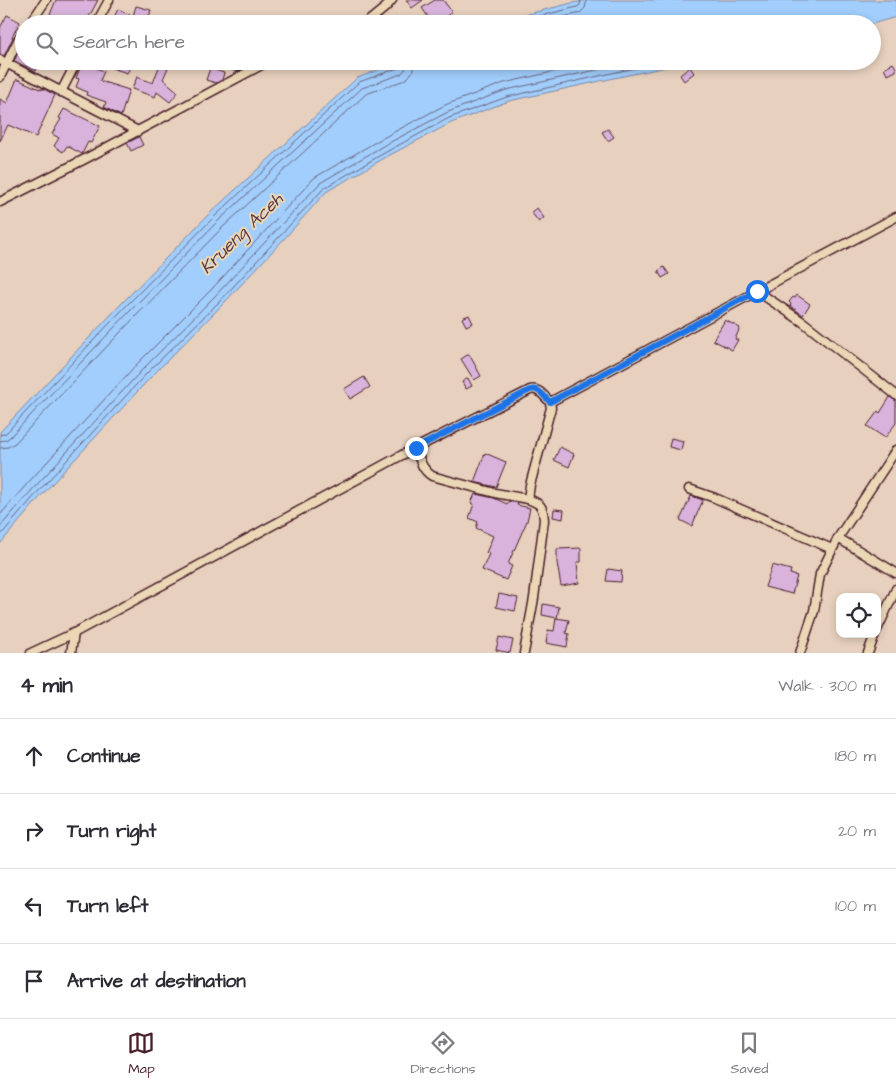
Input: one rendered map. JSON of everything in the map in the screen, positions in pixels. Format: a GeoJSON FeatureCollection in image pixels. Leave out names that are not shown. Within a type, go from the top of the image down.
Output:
{"type":"FeatureCollection","features":[{"type":"Feature","properties":{"kind":"street"},"geometry":{"type":"LineString","coordinates":[[36,15],[46,0]]}},
{"type":"Feature","properties":{"kind":"street"},"geometry":{"type":"LineString","coordinates":[[101,15],[109,0]]}},
{"type":"Feature","properties":{"kind":"street"},"geometry":{"type":"LineString","coordinates":[[376,15],[392,0]]}},
{"type":"Feature","properties":{"kind":"street"},"geometry":{"type":"LineString","coordinates":[[0,77],[3,62],[15,44]]}},
{"type":"Feature","properties":{"kind":"street"},"geometry":{"type":"LineString","coordinates":[[3,62],[15,68]]}},
{"type":"Feature","properties":{"kind":"street"},"geometry":{"type":"LineString","coordinates":[[18,70],[138,131]]}},
{"type":"Feature","properties":{"kind":"street"},"geometry":{"type":"LineString","coordinates":[[61,92],[72,70]]}},
{"type":"Feature","properties":{"kind":"street"},"geometry":{"type":"LineString","coordinates":[[0,202],[252,70]]}},
{"type":"Feature","properties":{"kind":"street"},"geometry":{"type":"LineString","coordinates":[[550,402],[896,217]]}},
{"type":"Feature","properties":{"kind":"street"},"geometry":{"type":"LineString","coordinates":[[757,291],[803,322],[896,394]]}},
{"type":"Feature","properties":{"kind":"street"},"geometry":{"type":"LineString","coordinates":[[31,653],[74,633],[224,550],[534,388],[550,402],[550,408],[528,499]]}},
{"type":"Feature","properties":{"kind":"street"},"geometry":{"type":"LineString","coordinates":[[416,448],[422,467],[432,476],[495,493],[528,499],[542,506],[544,520],[534,598],[524,653]]}},
{"type":"Feature","properties":{"kind":"street"},"geometry":{"type":"LineString","coordinates":[[800,653],[814,610],[820,574],[838,538],[896,450]]}},
{"type":"Feature","properties":{"kind":"street"},"geometry":{"type":"LineString","coordinates":[[689,488],[832,550]]}},
{"type":"Feature","properties":{"kind":"street"},"geometry":{"type":"LineString","coordinates":[[838,538],[896,573]]}},
{"type":"Feature","properties":{"kind":"street"},"geometry":{"type":"LineString","coordinates":[[881,621],[896,589]]}},
{"type":"Feature","properties":{"kind":"street"},"geometry":{"type":"LineString","coordinates":[[71,653],[74,633]]}},
{"type":"Feature","properties":{"kind":"street"},"geometry":{"type":"LineString","coordinates":[[868,653],[874,638]]}},
{"type":"Feature","properties":{"kind":"water"},"geometry":{"type":"Polygon","coordinates":[[[589,0],[896,0],[896,17],[881,21],[881,15],[524,15],[589,0]]]}},
{"type":"Feature","properties":{"kind":"water","name":"Krueng Aceh"},"geometry":{"type":"Polygon","coordinates":[[[378,70],[652,70],[509,101],[451,123],[388,156],[326,192],[223,304],[150,378],[40,497],[0,544],[0,432],[209,214],[357,78],[378,70]]]}},
{"type":"Feature","properties":{"kind":"building"},"geometry":{"type":"Polygon","coordinates":[[[56,0],[98,0],[90,15],[50,15],[56,0]]]}},
{"type":"Feature","properties":{"kind":"building"},"geometry":{"type":"Polygon","coordinates":[[[406,0],[423,0],[412,8],[406,0]]]}},
{"type":"Feature","properties":{"kind":"building"},"geometry":{"type":"Polygon","coordinates":[[[435,0],[443,0],[452,12],[448,15],[427,15],[422,8],[435,0]]]}},
{"type":"Feature","properties":{"kind":"building"},"geometry":{"type":"Polygon","coordinates":[[[136,6],[151,10],[150,15],[133,15],[136,6]]]}},
{"type":"Feature","properties":{"kind":"building"},"geometry":{"type":"Polygon","coordinates":[[[118,9],[131,15],[115,15],[118,9]]]}},
{"type":"Feature","properties":{"kind":"building"},"geometry":{"type":"Polygon","coordinates":[[[7,15],[15,19],[15,31],[4,56],[0,54],[0,28],[7,15]]]}},
{"type":"Feature","properties":{"kind":"building"},"geometry":{"type":"Polygon","coordinates":[[[893,63],[896,71],[888,75],[884,68],[893,63]]]}},
{"type":"Feature","properties":{"kind":"building"},"geometry":{"type":"Polygon","coordinates":[[[79,70],[101,70],[104,71],[100,81],[129,90],[121,116],[104,107],[106,102],[86,95],[87,92],[76,87],[79,79],[76,78],[79,70]]]}},
{"type":"Feature","properties":{"kind":"building"},"geometry":{"type":"Polygon","coordinates":[[[118,70],[129,70],[127,73],[118,70]]]}},
{"type":"Feature","properties":{"kind":"building"},"geometry":{"type":"Polygon","coordinates":[[[158,70],[167,70],[163,79],[178,92],[170,102],[157,92],[155,97],[132,89],[137,77],[153,83],[158,70]]]}},
{"type":"Feature","properties":{"kind":"building"},"geometry":{"type":"Polygon","coordinates":[[[209,70],[224,73],[222,80],[216,83],[206,80],[209,70]]]}},
{"type":"Feature","properties":{"kind":"building"},"geometry":{"type":"Polygon","coordinates":[[[686,70],[692,70],[694,73],[684,81],[680,75],[686,70]]]}},
{"type":"Feature","properties":{"kind":"building"},"geometry":{"type":"Polygon","coordinates":[[[17,79],[55,95],[36,137],[8,125],[0,141],[0,99],[7,103],[17,79]]]}},
{"type":"Feature","properties":{"kind":"building"},"geometry":{"type":"Polygon","coordinates":[[[64,109],[100,126],[91,143],[88,142],[82,154],[67,146],[63,152],[54,146],[59,138],[52,134],[61,119],[59,118],[64,109]]]}},
{"type":"Feature","properties":{"kind":"building"},"geometry":{"type":"Polygon","coordinates":[[[608,129],[614,137],[608,141],[602,132],[608,129]]]}},
{"type":"Feature","properties":{"kind":"building"},"geometry":{"type":"Polygon","coordinates":[[[139,137],[143,145],[131,151],[127,143],[139,137]]]}},
{"type":"Feature","properties":{"kind":"building"},"geometry":{"type":"Polygon","coordinates":[[[537,208],[544,218],[539,222],[531,212],[537,208]]]}},
{"type":"Feature","properties":{"kind":"building"},"geometry":{"type":"Polygon","coordinates":[[[664,267],[669,274],[662,278],[658,271],[664,267]]]}},
{"type":"Feature","properties":{"kind":"building"},"geometry":{"type":"Polygon","coordinates":[[[797,295],[810,304],[803,315],[790,306],[789,302],[797,295]]]}},
{"type":"Feature","properties":{"kind":"building"},"geometry":{"type":"Polygon","coordinates":[[[469,315],[473,323],[466,326],[462,318],[469,315]]]}},
{"type":"Feature","properties":{"kind":"building"},"geometry":{"type":"Polygon","coordinates":[[[725,320],[740,328],[735,339],[738,340],[732,350],[713,340],[725,320]]]}},
{"type":"Feature","properties":{"kind":"building"},"geometry":{"type":"Polygon","coordinates":[[[469,354],[481,376],[474,380],[461,359],[469,354]]]}},
{"type":"Feature","properties":{"kind":"building"},"geometry":{"type":"Polygon","coordinates":[[[364,377],[370,387],[350,399],[344,389],[364,377]]]}},
{"type":"Feature","properties":{"kind":"building"},"geometry":{"type":"Polygon","coordinates":[[[468,378],[472,386],[466,389],[462,382],[468,378]]]}},
{"type":"Feature","properties":{"kind":"building"},"geometry":{"type":"Polygon","coordinates":[[[890,397],[896,401],[896,423],[885,438],[867,426],[878,411],[880,413],[890,397]]]}},
{"type":"Feature","properties":{"kind":"building"},"geometry":{"type":"Polygon","coordinates":[[[671,438],[683,441],[681,450],[669,447],[671,438]]]}},
{"type":"Feature","properties":{"kind":"building"},"geometry":{"type":"Polygon","coordinates":[[[560,447],[574,454],[569,467],[554,460],[560,447]]]}},
{"type":"Feature","properties":{"kind":"building"},"geometry":{"type":"Polygon","coordinates":[[[485,453],[506,462],[496,487],[474,482],[485,453]]]}},
{"type":"Feature","properties":{"kind":"building"},"geometry":{"type":"Polygon","coordinates":[[[475,494],[494,498],[507,504],[509,501],[518,503],[517,505],[530,508],[527,521],[508,564],[512,566],[506,580],[482,570],[489,554],[486,553],[493,536],[476,528],[478,522],[469,518],[474,504],[471,503],[475,494]]]}},
{"type":"Feature","properties":{"kind":"building"},"geometry":{"type":"Polygon","coordinates":[[[691,496],[703,500],[692,526],[680,520],[691,496]]]}},
{"type":"Feature","properties":{"kind":"building"},"geometry":{"type":"Polygon","coordinates":[[[554,509],[564,510],[563,519],[553,517],[554,509]]]}},
{"type":"Feature","properties":{"kind":"building"},"geometry":{"type":"Polygon","coordinates":[[[581,548],[581,562],[577,562],[579,583],[561,586],[557,563],[557,549],[581,548]]]}},
{"type":"Feature","properties":{"kind":"building"},"geometry":{"type":"Polygon","coordinates":[[[772,565],[791,570],[790,574],[797,576],[792,594],[765,587],[772,565]]]}},
{"type":"Feature","properties":{"kind":"building"},"geometry":{"type":"Polygon","coordinates":[[[608,569],[622,571],[621,582],[606,581],[608,569]]]}},
{"type":"Feature","properties":{"kind":"building"},"geometry":{"type":"Polygon","coordinates":[[[499,594],[518,598],[515,611],[496,607],[499,594]]]}},
{"type":"Feature","properties":{"kind":"building"},"geometry":{"type":"Polygon","coordinates":[[[543,604],[559,607],[557,618],[542,615],[543,604]]]}},
{"type":"Feature","properties":{"kind":"building"},"geometry":{"type":"Polygon","coordinates":[[[556,618],[569,620],[566,633],[569,634],[567,647],[546,643],[548,630],[554,631],[556,618]]]}},
{"type":"Feature","properties":{"kind":"building"},"geometry":{"type":"Polygon","coordinates":[[[499,637],[513,640],[510,653],[496,650],[499,637]]]}},
{"type":"Feature","properties":{"kind":"route"},"geometry":{"type":"LineString","coordinates":[[416,448],[534,388],[550,402],[757,291]]}}]}
